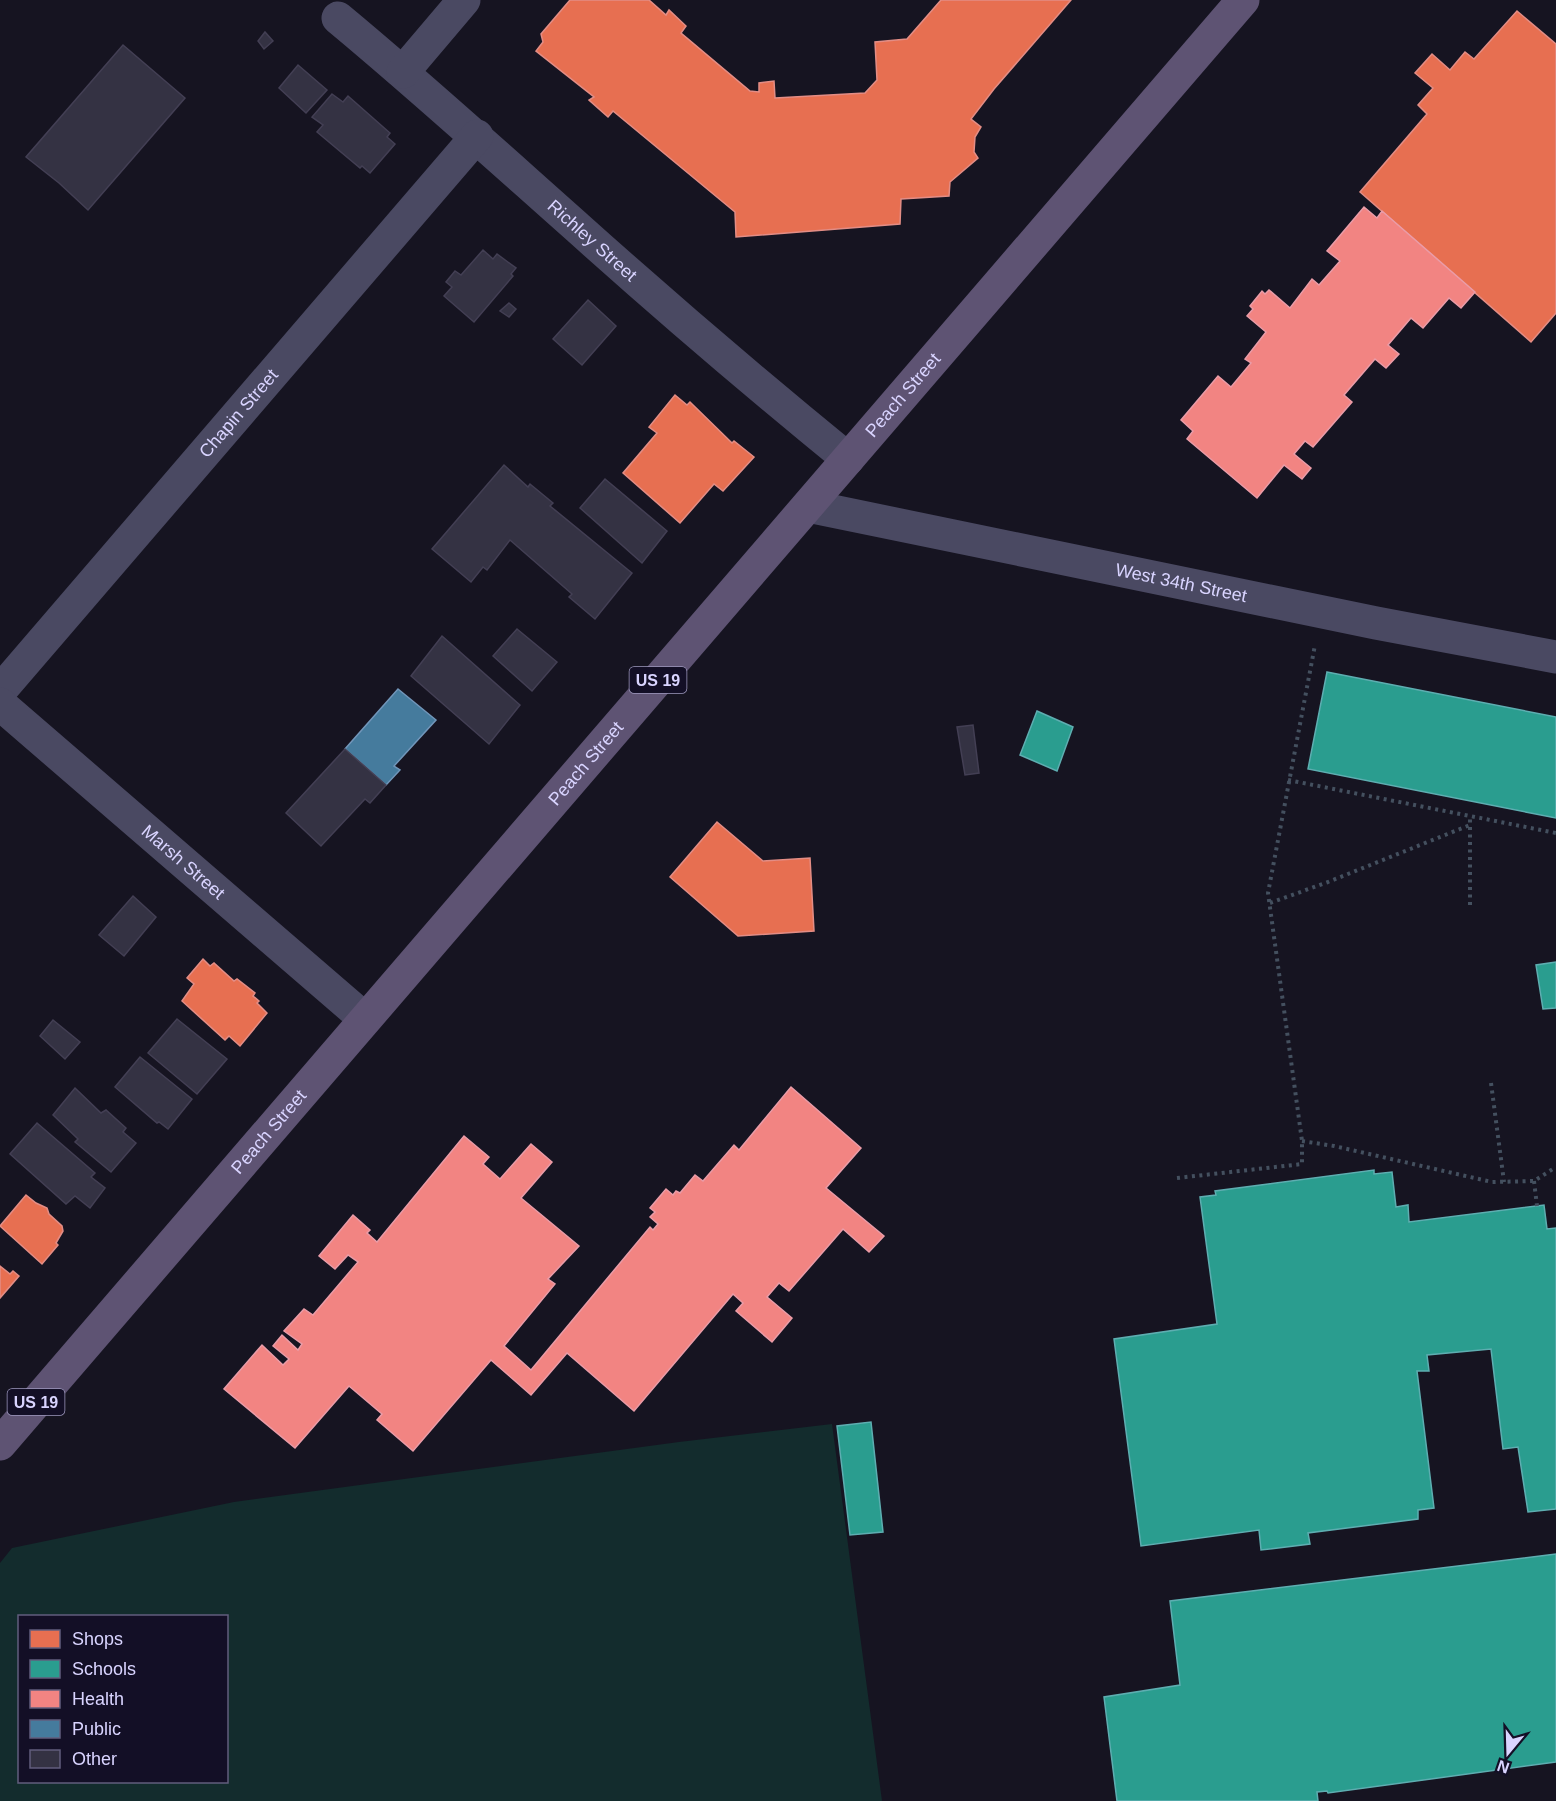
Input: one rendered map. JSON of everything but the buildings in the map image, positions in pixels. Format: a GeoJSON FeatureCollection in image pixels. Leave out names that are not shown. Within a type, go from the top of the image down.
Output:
{"type":"FeatureCollection","features":[{"type":"Feature","properties":{"kind":"main road","name":"Peach Street"},"geometry":{"type":"LineString","coordinates":[[0,1444],[1243,0]]}},
{"type":"Feature","properties":{"kind":"street"},"geometry":{"type":"LineString","coordinates":[[403,72],[464,0]]}},
{"type":"Feature","properties":{"kind":"street","name":"Richley Street"},"geometry":{"type":"LineString","coordinates":[[338,18],[477,136],[684,322],[848,459]]}},
{"type":"Feature","properties":{"kind":"street","name":"Chapin Street"},"geometry":{"type":"LineString","coordinates":[[0,691],[477,136]]}},
{"type":"Feature","properties":{"kind":"street","name":"West 34th Street"},"geometry":{"type":"LineString","coordinates":[[808,506],[1388,625],[1556,657]]}},
{"type":"Feature","properties":{"kind":"street","name":"Marsh Street"},"geometry":{"type":"LineString","coordinates":[[0,704],[365,1019]]}},
{"type":"Feature","properties":{"kind":"path"},"geometry":{"type":"LineString","coordinates":[[1178,1178],[1302,1164],[1302,1141],[1268,893],[1316,644]]}},
{"type":"Feature","properties":{"kind":"path"},"geometry":{"type":"LineString","coordinates":[[1288,780],[1556,833]]}},
{"type":"Feature","properties":{"kind":"path"},"geometry":{"type":"LineString","coordinates":[[1470,815],[1470,905]]}},
{"type":"Feature","properties":{"kind":"path"},"geometry":{"type":"LineString","coordinates":[[1270,903],[1470,825]]}},
{"type":"Feature","properties":{"kind":"path"},"geometry":{"type":"LineString","coordinates":[[1491,1083],[1504,1182]]}},
{"type":"Feature","properties":{"kind":"path"},"geometry":{"type":"LineString","coordinates":[[1302,1141],[1334,1146],[1492,1182],[1534,1181],[1556,1167]]}},
{"type":"Feature","properties":{"kind":"path"},"geometry":{"type":"LineString","coordinates":[[1534,1181],[1537,1206]]}},
{"type":"Feature","properties":{"kind":"green space"},"geometry":{"type":"Polygon","coordinates":[[[832,1424],[882,1801],[0,1801],[0,1563],[12,1548],[234,1502],[679,1442],[832,1424]]]}}]}
